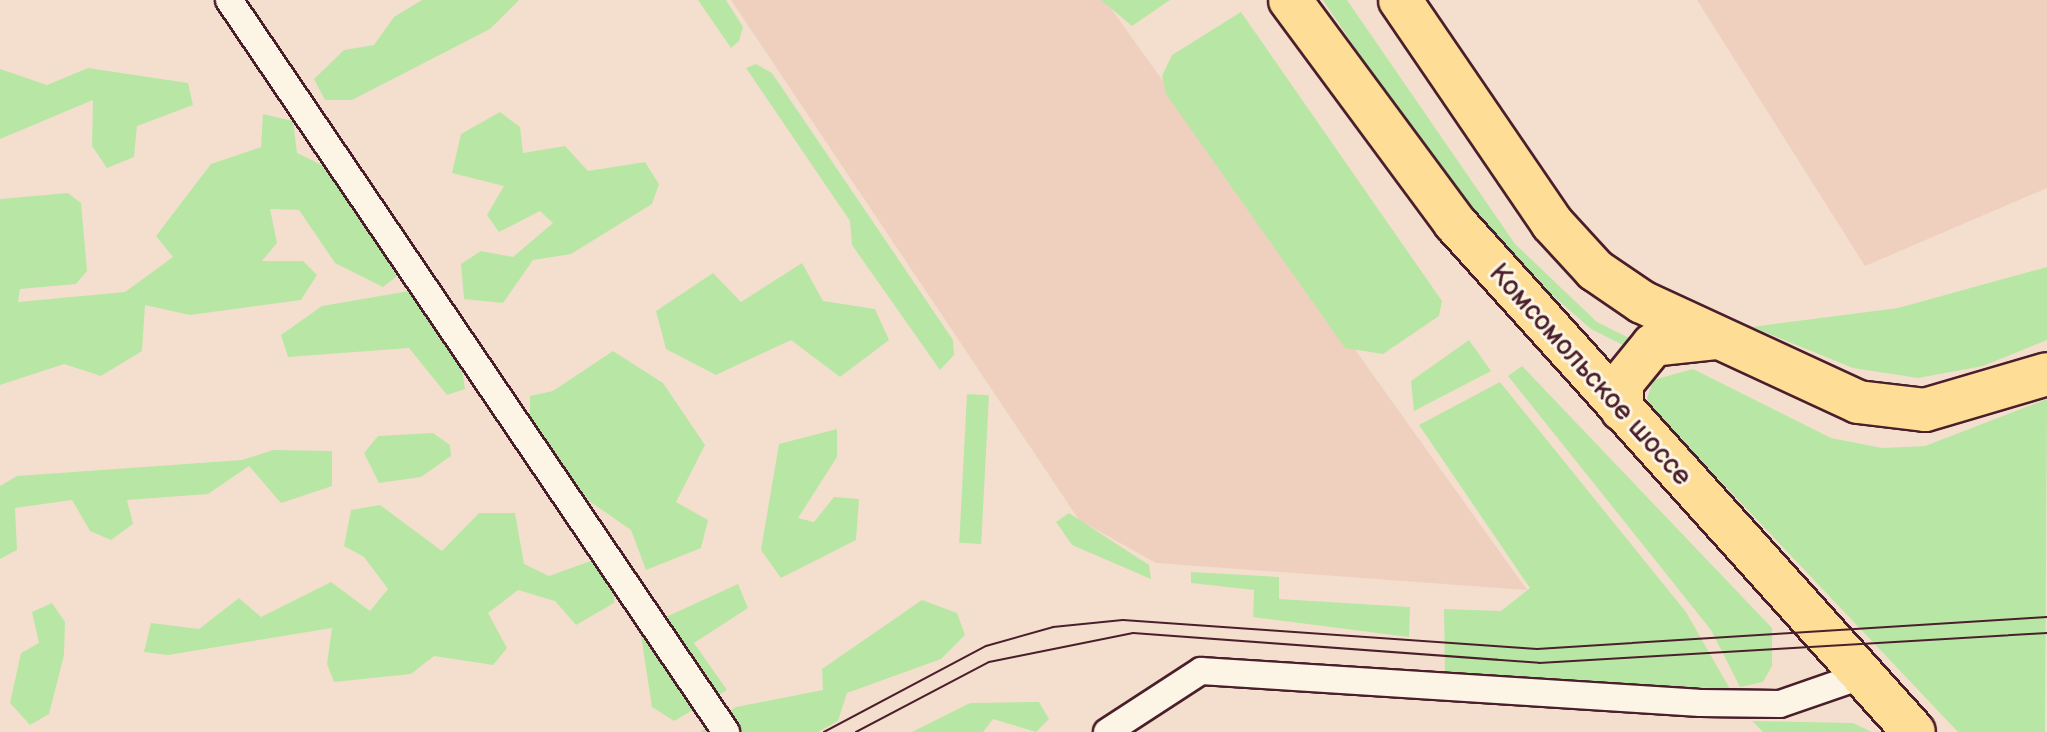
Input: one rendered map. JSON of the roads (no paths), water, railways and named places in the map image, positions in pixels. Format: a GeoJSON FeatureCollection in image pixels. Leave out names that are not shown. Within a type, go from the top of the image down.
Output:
{"type":"FeatureCollection","features":[{"type":"Feature","properties":{"kind":"main road","name":"Комсомольское шоссе"},"geometry":{"type":"LineString","coordinates":[[1290,0],[1455,223],[1914,732]]}},
{"type":"Feature","properties":{"kind":"main road"},"geometry":{"type":"LineString","coordinates":[[1400,0],[1552,223],[1595,270],[1642,302],[1858,402],[1891,408],[1964,404],[2047,374]]}},
{"type":"Feature","properties":{"kind":"main road"},"geometry":{"type":"LineString","coordinates":[[1622,410],[1622,383],[1653,345],[1721,338]]}},
{"type":"Feature","properties":{"kind":"street"},"geometry":{"type":"LineString","coordinates":[[229,0],[726,732]]}},
{"type":"Feature","properties":{"kind":"street"},"geometry":{"type":"LineString","coordinates":[[1107,732],[1201,671],[1780,704],[1861,676]]}},
{"type":"Feature","properties":{"kind":"tram line"},"geometry":{"type":"LineString","coordinates":[[824,732],[986,646],[1053,627],[1123,620],[1537,649],[2047,617]]}},
{"type":"Feature","properties":{"kind":"tram line"},"geometry":{"type":"LineString","coordinates":[[856,732],[989,662],[1133,633],[1539,663],[2047,633]]}}]}
